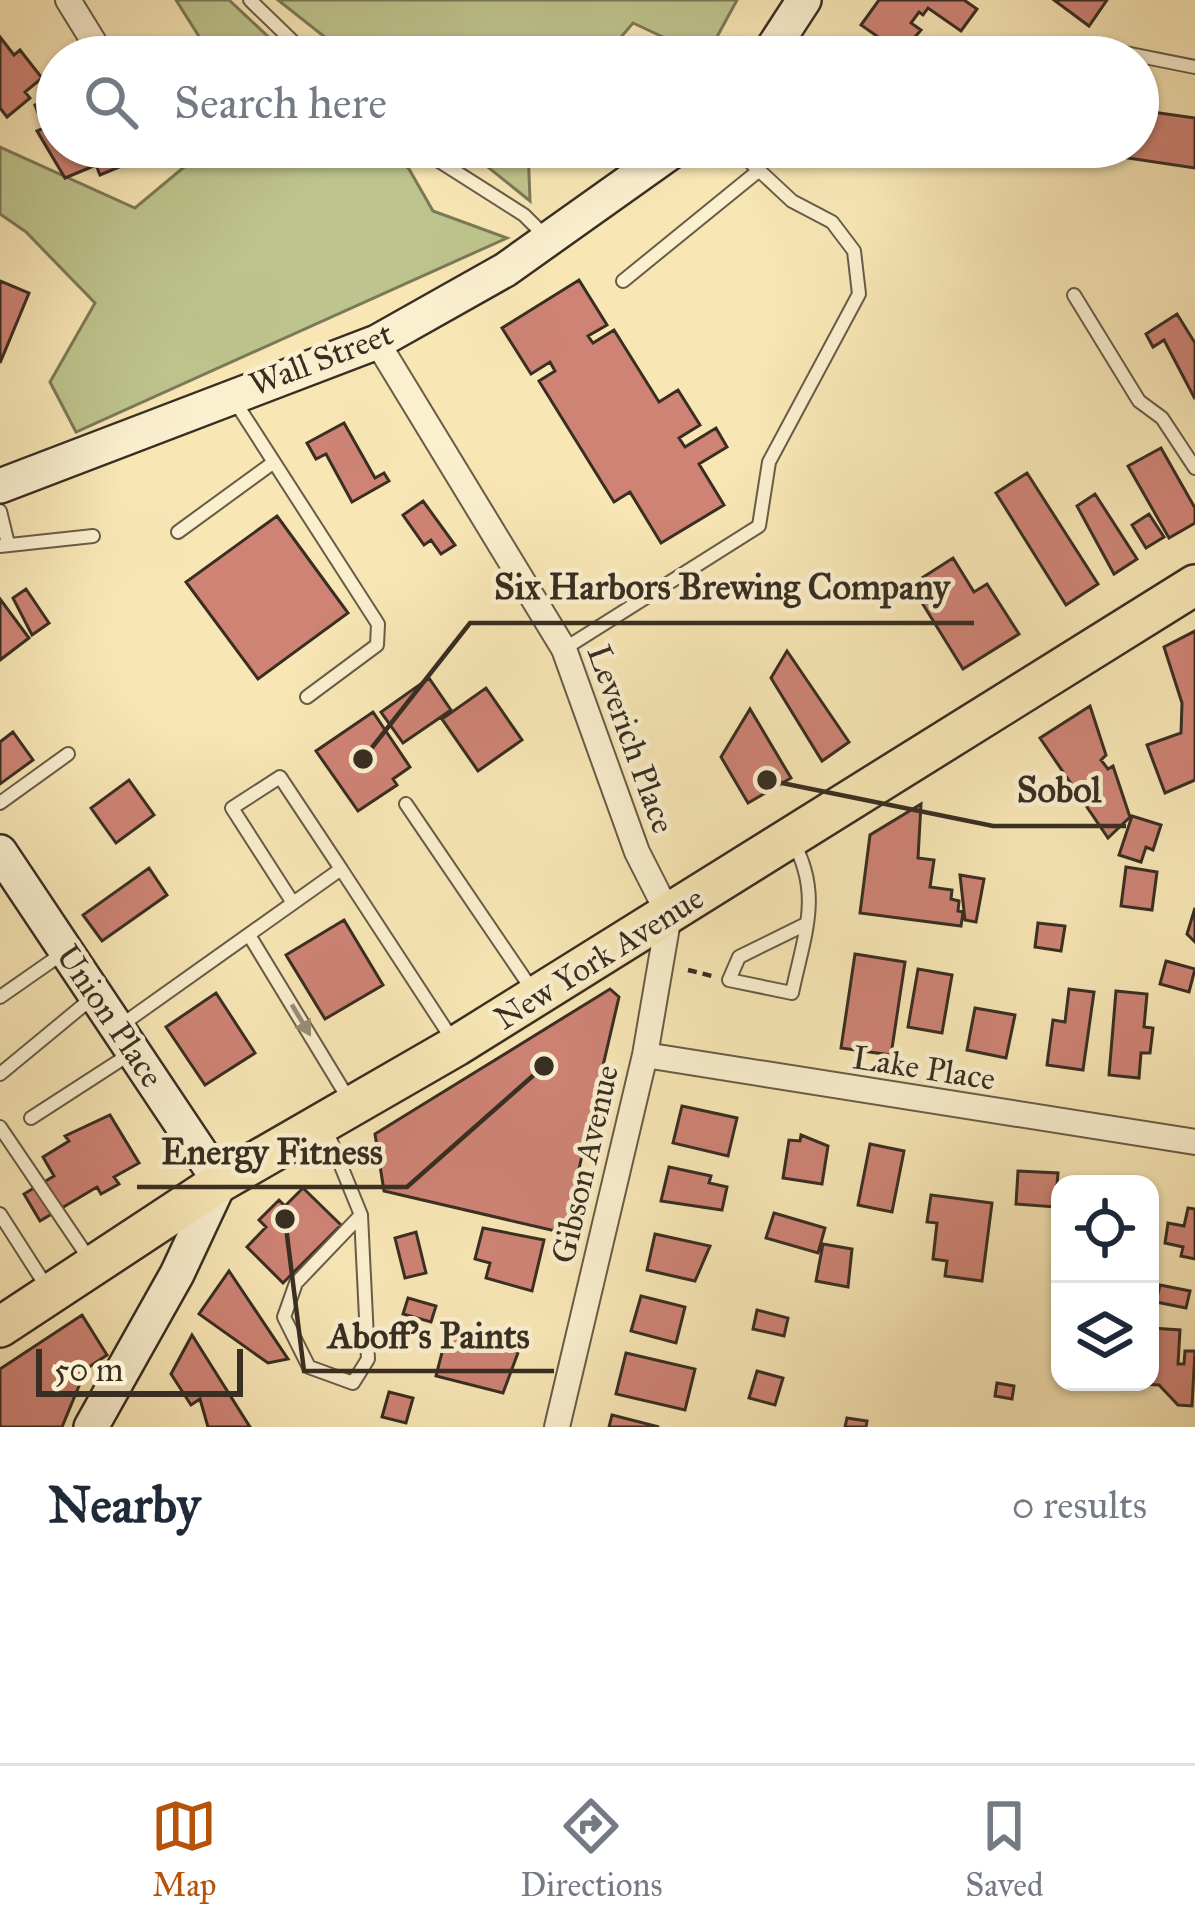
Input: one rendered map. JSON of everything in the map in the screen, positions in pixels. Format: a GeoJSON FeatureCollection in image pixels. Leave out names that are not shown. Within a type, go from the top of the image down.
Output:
{"type":"FeatureCollection","features":[{"type":"Feature","properties":{"kind":"main road","name":"New York Avenue"},"geometry":{"type":"LineString","coordinates":[[0,1327],[220,1182],[537,997],[1195,585]]}},
{"type":"Feature","properties":{"kind":"street"},"geometry":{"type":"LineString","coordinates":[[68,0],[90,36]]}},
{"type":"Feature","properties":{"kind":"street"},"geometry":{"type":"LineString","coordinates":[[781,36],[804,0]]}},
{"type":"Feature","properties":{"kind":"street","name":"Wall Street"},"geometry":{"type":"LineString","coordinates":[[0,486],[230,394],[377,342],[548,239],[648,168]]}},
{"type":"Feature","properties":{"kind":"street","name":"Leverich Place"},"geometry":{"type":"LineString","coordinates":[[377,342],[564,649],[637,852],[669,915]]}},
{"type":"Feature","properties":{"kind":"street","name":"Union Place"},"geometry":{"type":"LineString","coordinates":[[0,852],[220,1182]]}},
{"type":"Feature","properties":{"kind":"street","name":"Gibson Avenue"},"geometry":{"type":"LineString","coordinates":[[557,1427],[645,1055],[669,915]]}},
{"type":"Feature","properties":{"kind":"street","name":"Lake Place"},"geometry":{"type":"LineString","coordinates":[[645,1055],[1195,1142]]}},
{"type":"Feature","properties":{"kind":"street"},"geometry":{"type":"LineString","coordinates":[[91,1427],[177,1274],[220,1182]]}},
{"type":"Feature","properties":{"kind":"lane"},"geometry":{"type":"LineString","coordinates":[[250,0],[287,36]]}},
{"type":"Feature","properties":{"kind":"lane"},"geometry":{"type":"LineString","coordinates":[[1159,60],[1195,67]]}},
{"type":"Feature","properties":{"kind":"lane"},"geometry":{"type":"LineString","coordinates":[[451,168],[524,214],[548,239]]}},
{"type":"Feature","properties":{"kind":"lane"},"geometry":{"type":"LineString","coordinates":[[564,649],[759,526],[770,462],[860,294],[854,251],[832,221],[792,201],[753,168]]}},
{"type":"Feature","properties":{"kind":"lane"},"geometry":{"type":"LineString","coordinates":[[623,281],[757,172]]}},
{"type":"Feature","properties":{"kind":"lane"},"geometry":{"type":"LineString","coordinates":[[1074,296],[1139,401],[1162,418],[1195,469]]}},
{"type":"Feature","properties":{"kind":"lane"},"geometry":{"type":"LineString","coordinates":[[230,394],[378,624],[380,636],[366,656],[307,697]]}},
{"type":"Feature","properties":{"kind":"lane"},"geometry":{"type":"LineString","coordinates":[[178,532],[274,462]]}},
{"type":"Feature","properties":{"kind":"lane"},"geometry":{"type":"LineString","coordinates":[[0,511],[4,545],[92,536]]}},
{"type":"Feature","properties":{"kind":"lane"},"geometry":{"type":"LineString","coordinates":[[0,803],[68,754]]}},
{"type":"Feature","properties":{"kind":"lane"},"geometry":{"type":"LineString","coordinates":[[293,903],[232,808],[280,777],[456,1046]]}},
{"type":"Feature","properties":{"kind":"lane"},"geometry":{"type":"LineString","coordinates":[[406,804],[537,997]]}},
{"type":"Feature","properties":{"kind":"lane"},"geometry":{"type":"LineString","coordinates":[[792,839],[813,889],[806,924],[792,993],[729,980],[739,957],[806,924]]}},
{"type":"Feature","properties":{"kind":"lane"},"geometry":{"type":"LineString","coordinates":[[31,1118],[248,935],[341,869]]}},
{"type":"Feature","properties":{"kind":"lane"},"geometry":{"type":"LineString","coordinates":[[248,935],[338,1114],[361,1215],[368,1359],[352,1383],[309,1367],[284,1317],[296,1282],[361,1215]]}},
{"type":"Feature","properties":{"kind":"lane"},"geometry":{"type":"LineString","coordinates":[[0,998],[67,950]]}},
{"type":"Feature","properties":{"kind":"lane"},"geometry":{"type":"LineString","coordinates":[[0,1074],[96,994]]}},
{"type":"Feature","properties":{"kind":"lane"},"geometry":{"type":"LineString","coordinates":[[0,1127],[93,1266]]}},
{"type":"Feature","properties":{"kind":"lane"},"geometry":{"type":"LineString","coordinates":[[0,1214],[51,1293]]}},
{"type":"Feature","properties":{"kind":"path"},"geometry":{"type":"LineString","coordinates":[[682,969],[729,980]]}},
{"type":"Feature","properties":{"kind":"green space"},"geometry":{"type":"Polygon","coordinates":[[[176,0],[229,0],[268,36],[199,36],[176,0]]]}},
{"type":"Feature","properties":{"kind":"green space"},"geometry":{"type":"Polygon","coordinates":[[[278,0],[737,0],[717,36],[661,36],[633,23],[622,36],[323,36],[278,0]]]}},
{"type":"Feature","properties":{"kind":"green space"},"geometry":{"type":"Polygon","coordinates":[[[0,147],[36,163],[36,168],[46,168],[135,208],[183,168],[408,168],[433,211],[507,238],[76,432],[50,382],[95,303],[26,232],[0,214],[0,147]]]}},
{"type":"Feature","properties":{"kind":"green space"},"geometry":{"type":"Polygon","coordinates":[[[489,168],[529,168],[530,201],[489,168]]]}},
{"type":"Feature","properties":{"kind":"building"},"geometry":{"type":"Polygon","coordinates":[[[879,0],[964,0],[977,9],[961,31],[928,8],[911,23],[921,30],[916,36],[877,36],[861,25],[879,0]]]}},
{"type":"Feature","properties":{"kind":"building"},"geometry":{"type":"Polygon","coordinates":[[[1054,0],[1107,0],[1089,26],[1054,0]]]}},
{"type":"Feature","properties":{"kind":"building"},"geometry":{"type":"Polygon","coordinates":[[[0,37],[14,55],[20,50],[36,70],[36,83],[25,92],[30,98],[7,117],[0,108],[0,37]]]}},
{"type":"Feature","properties":{"kind":"building"},"geometry":{"type":"Polygon","coordinates":[[[1159,113],[1195,118],[1195,168],[1159,163],[1159,113]]]}},
{"type":"Feature","properties":{"kind":"building"},"geometry":{"type":"Polygon","coordinates":[[[59,168],[89,168],[65,178],[59,168]]]}},
{"type":"Feature","properties":{"kind":"building"},"geometry":{"type":"Polygon","coordinates":[[[579,280],[607,325],[588,336],[593,343],[614,330],[659,402],[678,390],[700,425],[679,438],[685,447],[716,428],[727,447],[699,464],[724,505],[661,543],[630,492],[614,502],[539,381],[555,371],[550,362],[531,374],[502,328],[579,280]]]}},
{"type":"Feature","properties":{"kind":"building"},"geometry":{"type":"Polygon","coordinates":[[[0,281],[29,293],[0,363],[0,281]]]}},
{"type":"Feature","properties":{"kind":"building"},"geometry":{"type":"Polygon","coordinates":[[[1177,314],[1195,343],[1195,399],[1164,340],[1153,347],[1146,334],[1177,314]]]}},
{"type":"Feature","properties":{"kind":"building"},"geometry":{"type":"Polygon","coordinates":[[[344,423],[375,478],[384,473],[389,481],[352,502],[326,454],[316,459],[307,443],[344,423]]]}},
{"type":"Feature","properties":{"kind":"building"},"geometry":{"type":"Polygon","coordinates":[[[1161,448],[1195,508],[1195,523],[1169,538],[1128,466],[1161,448]]]}},
{"type":"Feature","properties":{"kind":"building"},"geometry":{"type":"Polygon","coordinates":[[[1027,473],[1098,584],[1066,605],[996,493],[1027,473]]]}},
{"type":"Feature","properties":{"kind":"building"},"geometry":{"type":"Polygon","coordinates":[[[1095,494],[1137,559],[1114,574],[1077,506],[1095,494]]]}},
{"type":"Feature","properties":{"kind":"building"},"geometry":{"type":"Polygon","coordinates":[[[423,501],[455,545],[441,554],[431,540],[424,545],[403,515],[423,501]]]}},
{"type":"Feature","properties":{"kind":"building"},"geometry":{"type":"Polygon","coordinates":[[[1149,514],[1164,537],[1146,548],[1132,525],[1149,514]]]}},
{"type":"Feature","properties":{"kind":"building"},"geometry":{"type":"Polygon","coordinates":[[[277,516],[348,613],[258,679],[186,582],[277,516]]]}},
{"type":"Feature","properties":{"kind":"building"},"geometry":{"type":"Polygon","coordinates":[[[953,558],[974,592],[987,584],[1019,634],[963,669],[911,585],[953,558]]]}},
{"type":"Feature","properties":{"kind":"building"},"geometry":{"type":"Polygon","coordinates":[[[26,589],[49,623],[32,635],[13,598],[26,589]]]}},
{"type":"Feature","properties":{"kind":"building"},"geometry":{"type":"Polygon","coordinates":[[[0,599],[29,638],[0,660],[0,599]]]}},
{"type":"Feature","properties":{"kind":"building"},"geometry":{"type":"Polygon","coordinates":[[[1195,631],[1195,780],[1165,793],[1147,745],[1181,733],[1182,703],[1164,647],[1195,631]]]}},
{"type":"Feature","properties":{"kind":"building"},"geometry":{"type":"Polygon","coordinates":[[[787,651],[849,742],[822,761],[771,678],[787,651]]]}},
{"type":"Feature","properties":{"kind":"building"},"geometry":{"type":"Polygon","coordinates":[[[429,678],[451,710],[403,743],[381,712],[429,678]]]}},
{"type":"Feature","properties":{"kind":"building"},"geometry":{"type":"Polygon","coordinates":[[[486,688],[522,740],[478,771],[442,719],[486,688]]]}},
{"type":"Feature","properties":{"kind":"building"},"geometry":{"type":"Polygon","coordinates":[[[1090,706],[1106,755],[1101,760],[1108,769],[1113,766],[1130,817],[1108,838],[1040,738],[1090,706]]]}},
{"type":"Feature","properties":{"kind":"building"},"geometry":{"type":"Polygon","coordinates":[[[750,709],[791,778],[748,803],[721,757],[750,709]]]}},
{"type":"Feature","properties":{"kind":"building"},"geometry":{"type":"Polygon","coordinates":[[[373,712],[410,767],[393,779],[397,785],[358,811],[316,751],[373,712]]]}},
{"type":"Feature","properties":{"kind":"building"},"geometry":{"type":"Polygon","coordinates":[[[13,732],[33,760],[0,784],[0,742],[13,732]]]}},
{"type":"Feature","properties":{"kind":"building"},"geometry":{"type":"Polygon","coordinates":[[[129,780],[154,815],[116,843],[91,808],[129,780]]]}},
{"type":"Feature","properties":{"kind":"building"},"geometry":{"type":"Polygon","coordinates":[[[921,804],[918,858],[934,860],[930,887],[952,890],[951,899],[959,901],[958,911],[963,912],[961,926],[860,913],[870,835],[921,804]]]}},
{"type":"Feature","properties":{"kind":"building"},"geometry":{"type":"Polygon","coordinates":[[[1132,816],[1161,825],[1153,850],[1146,847],[1141,862],[1119,855],[1132,816]]]}},
{"type":"Feature","properties":{"kind":"building"},"geometry":{"type":"Polygon","coordinates":[[[1126,867],[1157,872],[1152,910],[1121,906],[1126,867]]]}},
{"type":"Feature","properties":{"kind":"building"},"geometry":{"type":"Polygon","coordinates":[[[149,868],[167,895],[102,941],[83,915],[149,868]]]}},
{"type":"Feature","properties":{"kind":"building"},"geometry":{"type":"Polygon","coordinates":[[[960,875],[984,879],[976,922],[965,920],[960,875]]]}},
{"type":"Feature","properties":{"kind":"building"},"geometry":{"type":"Polygon","coordinates":[[[1195,908],[1195,942],[1187,934],[1195,908]]]}},
{"type":"Feature","properties":{"kind":"building"},"geometry":{"type":"Polygon","coordinates":[[[344,920],[383,985],[325,1019],[286,955],[344,920]]]}},
{"type":"Feature","properties":{"kind":"building"},"geometry":{"type":"Polygon","coordinates":[[[1038,923],[1065,926],[1061,951],[1035,947],[1038,923]]]}},
{"type":"Feature","properties":{"kind":"building"},"geometry":{"type":"Polygon","coordinates":[[[855,954],[905,962],[891,1055],[841,1048],[855,954]]]}},
{"type":"Feature","properties":{"kind":"building"},"geometry":{"type":"Polygon","coordinates":[[[1166,961],[1195,969],[1189,992],[1160,984],[1166,961]]]}},
{"type":"Feature","properties":{"kind":"building"},"geometry":{"type":"Polygon","coordinates":[[[918,969],[952,975],[942,1033],[908,1027],[918,969]]]}},
{"type":"Feature","properties":{"kind":"building"},"geometry":{"type":"Polygon","coordinates":[[[610,989],[619,997],[564,1233],[384,1191],[375,1134],[610,989]]]}},
{"type":"Feature","properties":{"kind":"building"},"geometry":{"type":"Polygon","coordinates":[[[1069,989],[1094,992],[1083,1070],[1047,1065],[1053,1020],[1065,1022],[1069,989]]]}},
{"type":"Feature","properties":{"kind":"building"},"geometry":{"type":"Polygon","coordinates":[[[1116,991],[1147,994],[1144,1027],[1153,1028],[1150,1053],[1141,1053],[1139,1078],[1109,1075],[1116,991]]]}},
{"type":"Feature","properties":{"kind":"building"},"geometry":{"type":"Polygon","coordinates":[[[216,993],[255,1053],[205,1085],[166,1027],[216,993]]]}},
{"type":"Feature","properties":{"kind":"building"},"geometry":{"type":"Polygon","coordinates":[[[975,1008],[1015,1015],[1006,1058],[967,1050],[975,1008]]]}},
{"type":"Feature","properties":{"kind":"building"},"geometry":{"type":"Polygon","coordinates":[[[682,1106],[737,1118],[728,1156],[673,1143],[682,1106]]]}},
{"type":"Feature","properties":{"kind":"building"},"geometry":{"type":"Polygon","coordinates":[[[110,1115],[139,1163],[114,1177],[119,1184],[101,1194],[97,1187],[40,1221],[24,1194],[54,1176],[43,1157],[69,1141],[65,1136],[110,1115]]]}},
{"type":"Feature","properties":{"kind":"building"},"geometry":{"type":"Polygon","coordinates":[[[801,1135],[828,1146],[822,1184],[783,1178],[789,1140],[800,1141],[801,1135]]]}},
{"type":"Feature","properties":{"kind":"building"},"geometry":{"type":"Polygon","coordinates":[[[870,1144],[904,1151],[892,1212],[858,1205],[870,1144]]]}},
{"type":"Feature","properties":{"kind":"building"},"geometry":{"type":"Polygon","coordinates":[[[669,1167],[711,1176],[709,1183],[727,1187],[722,1210],[661,1201],[669,1167]]]}},
{"type":"Feature","properties":{"kind":"building"},"geometry":{"type":"Polygon","coordinates":[[[1018,1171],[1058,1173],[1051,1175],[1051,1207],[1016,1204],[1018,1171]]]}},
{"type":"Feature","properties":{"kind":"building"},"geometry":{"type":"Polygon","coordinates":[[[303,1188],[341,1225],[283,1283],[247,1247],[266,1227],[259,1220],[279,1200],[285,1206],[303,1188]]]}},
{"type":"Feature","properties":{"kind":"building"},"geometry":{"type":"Polygon","coordinates":[[[931,1195],[992,1203],[982,1281],[945,1276],[947,1261],[933,1259],[937,1223],[927,1222],[931,1195]]]}},
{"type":"Feature","properties":{"kind":"building"},"geometry":{"type":"Polygon","coordinates":[[[1188,1208],[1195,1209],[1195,1259],[1181,1256],[1183,1247],[1165,1243],[1168,1223],[1184,1226],[1188,1208]]]}},
{"type":"Feature","properties":{"kind":"building"},"geometry":{"type":"Polygon","coordinates":[[[774,1213],[825,1228],[818,1253],[766,1238],[774,1213]]]}},
{"type":"Feature","properties":{"kind":"building"},"geometry":{"type":"Polygon","coordinates":[[[483,1228],[544,1240],[532,1291],[486,1278],[490,1263],[475,1259],[483,1228]]]}},
{"type":"Feature","properties":{"kind":"building"},"geometry":{"type":"Polygon","coordinates":[[[416,1232],[426,1273],[405,1278],[395,1238],[416,1232]]]}},
{"type":"Feature","properties":{"kind":"building"},"geometry":{"type":"Polygon","coordinates":[[[655,1234],[710,1246],[695,1281],[647,1270],[655,1234]]]}},
{"type":"Feature","properties":{"kind":"building"},"geometry":{"type":"Polygon","coordinates":[[[823,1244],[852,1249],[848,1287],[816,1281],[823,1244]]]}},
{"type":"Feature","properties":{"kind":"building"},"geometry":{"type":"Polygon","coordinates":[[[229,1271],[288,1359],[268,1363],[199,1314],[229,1271]]]}},
{"type":"Feature","properties":{"kind":"building"},"geometry":{"type":"Polygon","coordinates":[[[1160,1285],[1190,1291],[1186,1308],[1159,1303],[1160,1285]]]}},
{"type":"Feature","properties":{"kind":"building"},"geometry":{"type":"Polygon","coordinates":[[[641,1296],[685,1307],[676,1343],[631,1331],[641,1296]]]}},
{"type":"Feature","properties":{"kind":"building"},"geometry":{"type":"Polygon","coordinates":[[[408,1298],[436,1306],[431,1322],[403,1314],[408,1298]]]}},
{"type":"Feature","properties":{"kind":"building"},"geometry":{"type":"Polygon","coordinates":[[[757,1310],[788,1318],[784,1336],[753,1329],[757,1310]]]}},
{"type":"Feature","properties":{"kind":"building"},"geometry":{"type":"Polygon","coordinates":[[[82,1315],[107,1355],[86,1369],[62,1427],[0,1427],[0,1369],[82,1315]]]}},
{"type":"Feature","properties":{"kind":"building"},"geometry":{"type":"Polygon","coordinates":[[[1159,1328],[1180,1330],[1178,1364],[1184,1364],[1185,1351],[1195,1351],[1192,1406],[1178,1405],[1159,1385],[1159,1328]]]}},
{"type":"Feature","properties":{"kind":"building"},"geometry":{"type":"Polygon","coordinates":[[[447,1333],[519,1350],[503,1393],[436,1376],[447,1333]]]}},
{"type":"Feature","properties":{"kind":"building"},"geometry":{"type":"Polygon","coordinates":[[[192,1335],[250,1427],[208,1427],[200,1399],[191,1405],[171,1374],[192,1335]]]}},
{"type":"Feature","properties":{"kind":"building"},"geometry":{"type":"Polygon","coordinates":[[[626,1353],[695,1369],[685,1410],[616,1394],[626,1353]]]}},
{"type":"Feature","properties":{"kind":"building"},"geometry":{"type":"Polygon","coordinates":[[[757,1371],[783,1378],[775,1405],[749,1398],[757,1371]]]}},
{"type":"Feature","properties":{"kind":"building"},"geometry":{"type":"Polygon","coordinates":[[[997,1383],[1014,1386],[1012,1399],[995,1396],[997,1383]]]}},
{"type":"Feature","properties":{"kind":"building"},"geometry":{"type":"Polygon","coordinates":[[[389,1392],[413,1398],[406,1423],[382,1417],[389,1392]]]}},
{"type":"Feature","properties":{"kind":"building"},"geometry":{"type":"Polygon","coordinates":[[[612,1415],[659,1427],[609,1427],[612,1415]]]}},
{"type":"Feature","properties":{"kind":"building"},"geometry":{"type":"Polygon","coordinates":[[[847,1418],[867,1421],[866,1427],[845,1427],[847,1418]]]}},
{"type":"Feature","properties":{"kind":"place","name":"Six Harbors Brewing Company"},"geometry":{"type":"Point","coordinates":[363,759]}},
{"type":"Feature","properties":{"kind":"place","name":"Sobol"},"geometry":{"type":"Point","coordinates":[767,780]}},
{"type":"Feature","properties":{"kind":"place","name":"Energy Fitness"},"geometry":{"type":"Point","coordinates":[544,1066]}},
{"type":"Feature","properties":{"kind":"place","name":"Aboff's Paints"},"geometry":{"type":"Point","coordinates":[285,1219]}}]}
